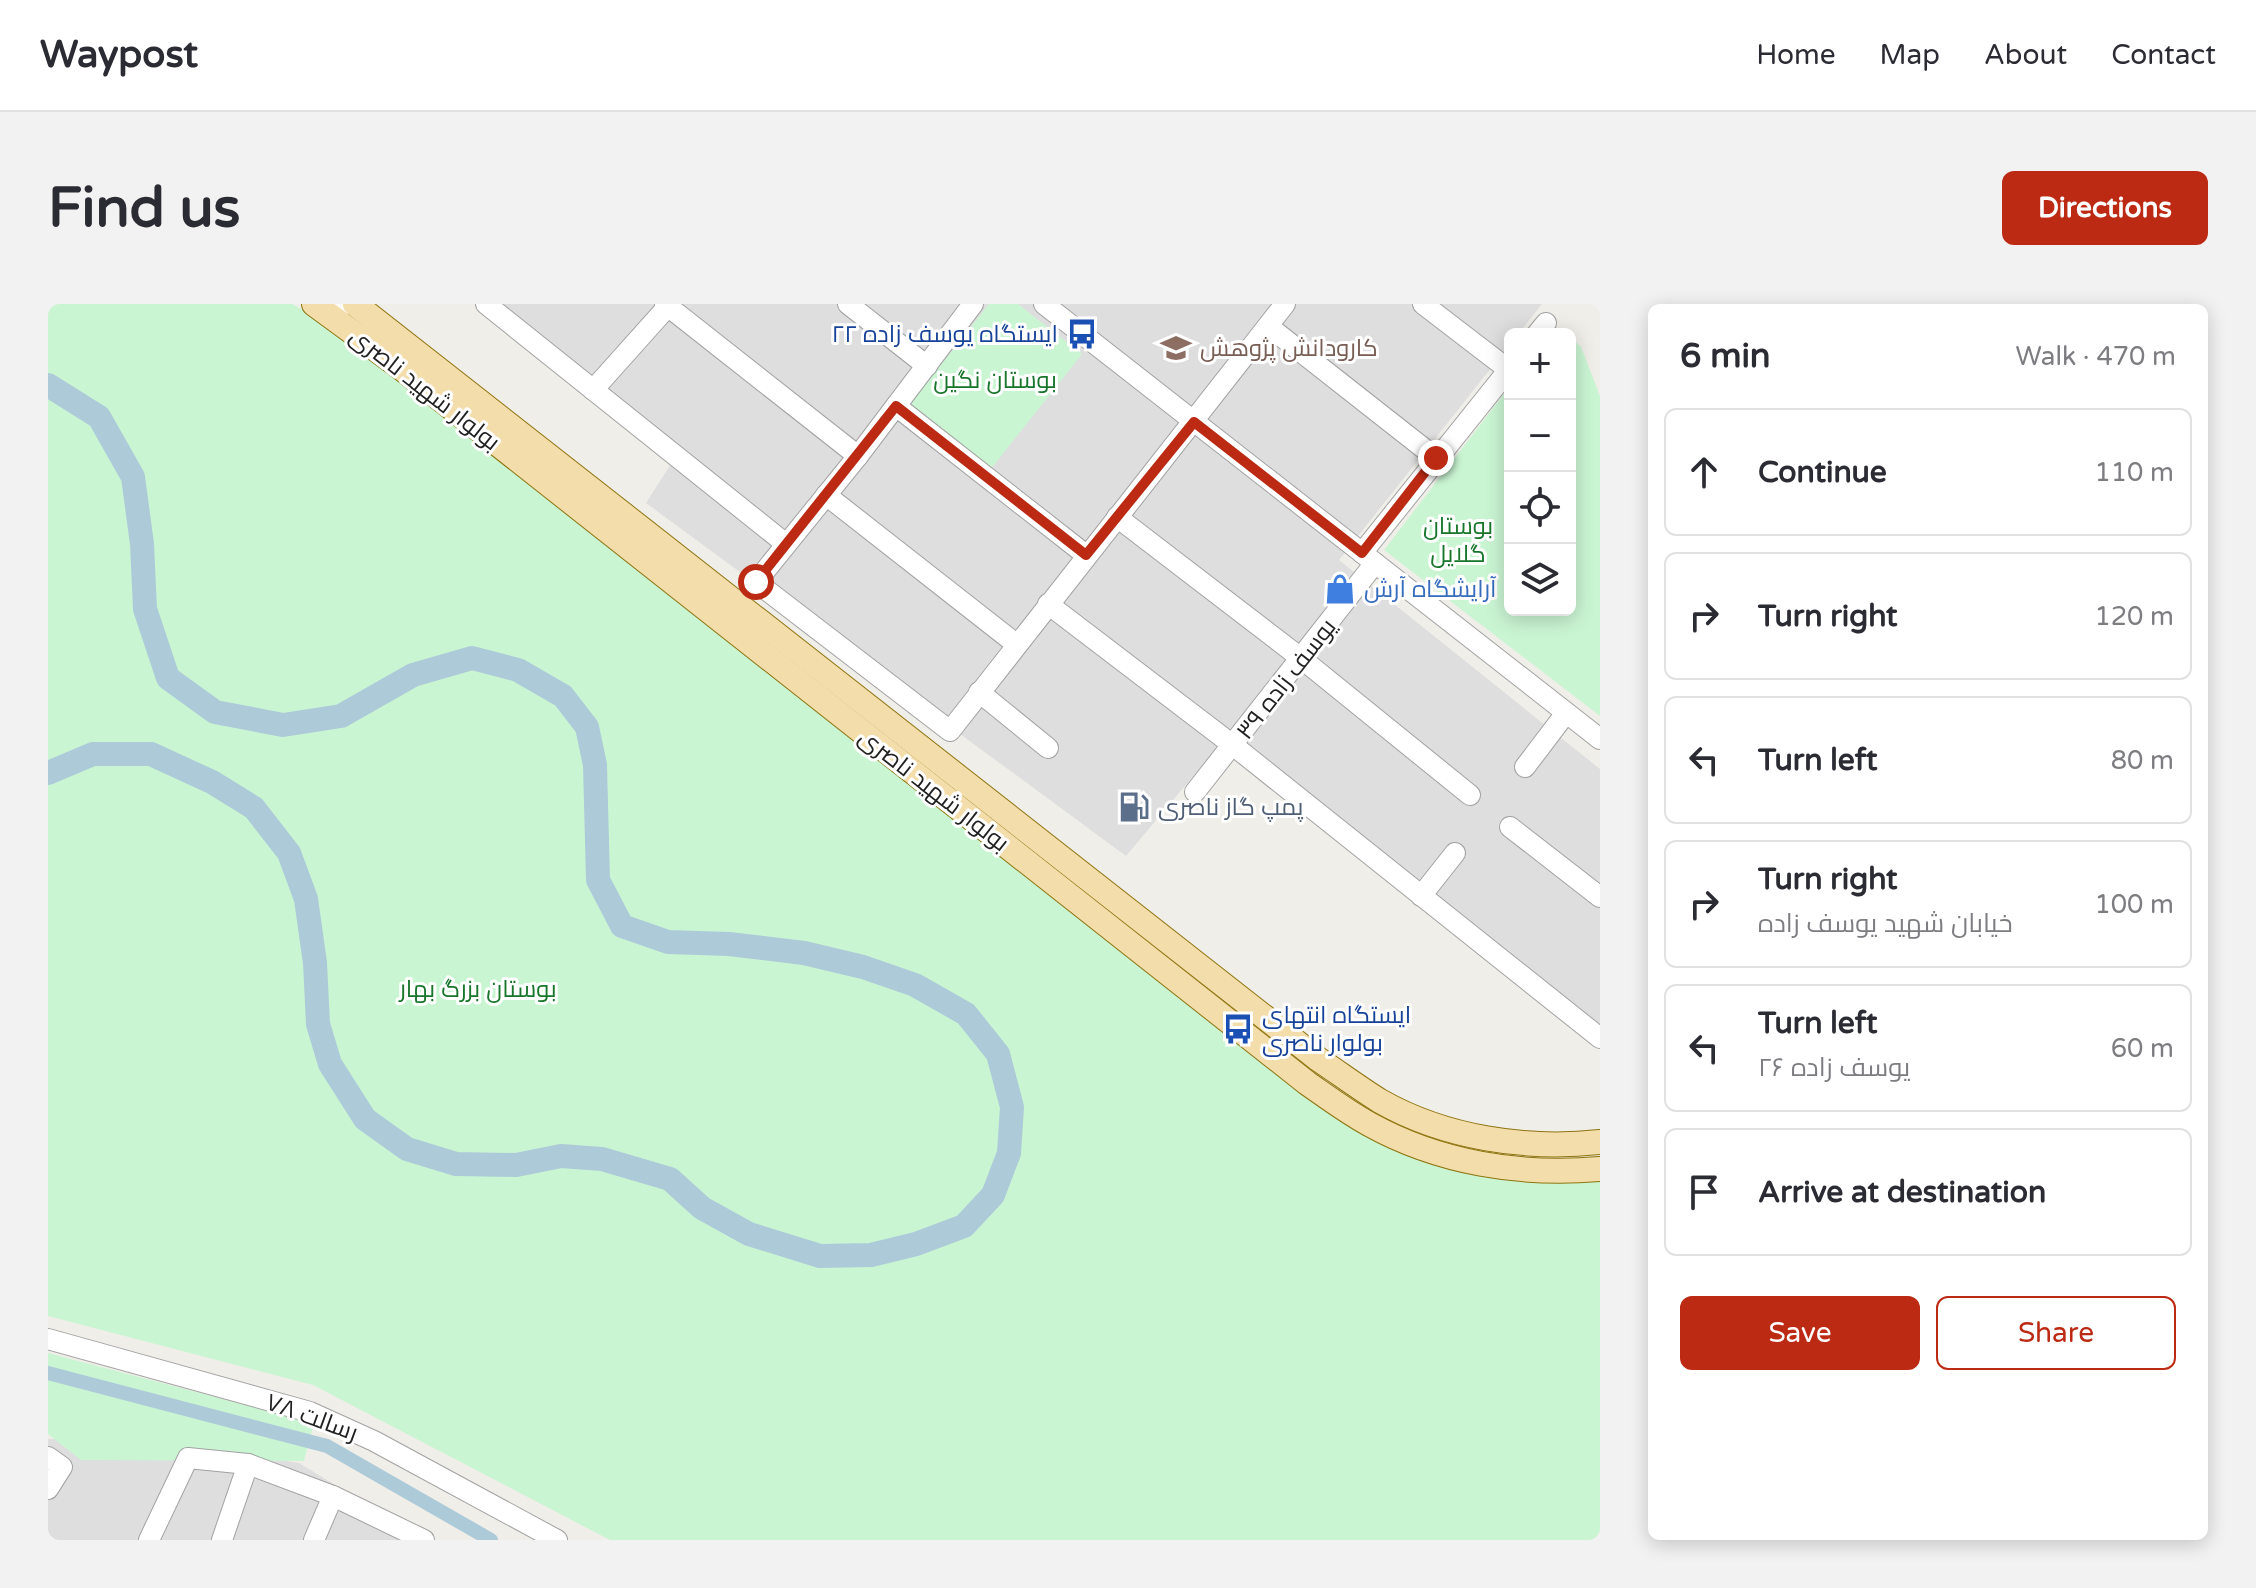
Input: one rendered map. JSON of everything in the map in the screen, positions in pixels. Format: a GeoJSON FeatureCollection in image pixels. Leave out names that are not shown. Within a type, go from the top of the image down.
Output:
{"type":"FeatureCollection","features":[{"type":"Feature","properties":{"kind":"main road","name":"بولوار شهید ناصری"},"geometry":{"type":"LineString","coordinates":[[355,304],[1318,1059],[1381,1101],[1423,1120],[1478,1136],[1544,1145],[1600,1142]]}},
{"type":"Feature","properties":{"kind":"main road","name":"بولوار شهید ناصری"},"geometry":{"type":"LineString","coordinates":[[330,308],[892,757],[1307,1083],[1368,1124],[1417,1146],[1503,1168],[1544,1171],[1600,1169]]}},
{"type":"Feature","properties":{"kind":"main road"},"geometry":{"type":"LineString","coordinates":[[892,757],[908,736]]}},
{"type":"Feature","properties":{"kind":"street"},"geometry":{"type":"LineString","coordinates":[[486,304],[786,544]]}},
{"type":"Feature","properties":{"kind":"street"},"geometry":{"type":"LineString","coordinates":[[848,304],[927,366]]}},
{"type":"Feature","properties":{"kind":"street"},"geometry":{"type":"LineString","coordinates":[[973,304],[858,456],[756,582],[950,731],[1285,304]]}},
{"type":"Feature","properties":{"kind":"street"},"geometry":{"type":"LineString","coordinates":[[1044,304],[1600,739]]}},
{"type":"Feature","properties":{"kind":"street"},"geometry":{"type":"LineString","coordinates":[[1423,304],[1504,365]]}},
{"type":"Feature","properties":{"kind":"street"},"geometry":{"type":"LineString","coordinates":[[593,390],[668,305],[858,456]]}},
{"type":"Feature","properties":{"kind":"street"},"geometry":{"type":"LineString","coordinates":[[1268,326],[1436,458]]}},
{"type":"Feature","properties":{"kind":"street","name":"یوسف زاده ۳۹"},"geometry":{"type":"LineString","coordinates":[[1195,792],[1302,659],[1436,458],[1504,375]]}},
{"type":"Feature","properties":{"kind":"street"},"geometry":{"type":"LineString","coordinates":[[896,406],[1086,555]]}},
{"type":"Feature","properties":{"kind":"street"},"geometry":{"type":"LineString","coordinates":[[826,495],[1016,644]]}},
{"type":"Feature","properties":{"kind":"street"},"geometry":{"type":"LineString","coordinates":[[1117,517],[1302,659],[1470,795]]}},
{"type":"Feature","properties":{"kind":"street"},"geometry":{"type":"LineString","coordinates":[[1048,604],[1234,746],[1600,1038]]}},
{"type":"Feature","properties":{"kind":"street"},"geometry":{"type":"LineString","coordinates":[[979,692],[1048,748]]}},
{"type":"Feature","properties":{"kind":"street"},"geometry":{"type":"LineString","coordinates":[[1525,767],[1566,713]]}},
{"type":"Feature","properties":{"kind":"street"},"geometry":{"type":"LineString","coordinates":[[1510,827],[1600,897]]}},
{"type":"Feature","properties":{"kind":"street"},"geometry":{"type":"LineString","coordinates":[[1421,896],[1455,853]]}},
{"type":"Feature","properties":{"kind":"street","name":"رسالت ۷۸"},"geometry":{"type":"LineString","coordinates":[[48,1339],[310,1412],[343,1425],[557,1540]]}},
{"type":"Feature","properties":{"kind":"street"},"geometry":{"type":"LineString","coordinates":[[149,1540],[188,1458],[248,1464],[333,1496],[424,1540]]}},
{"type":"Feature","properties":{"kind":"street"},"geometry":{"type":"LineString","coordinates":[[48,1489],[55,1462]]}},
{"type":"Feature","properties":{"kind":"street"},"geometry":{"type":"LineString","coordinates":[[222,1540],[248,1464]]}},
{"type":"Feature","properties":{"kind":"street"},"geometry":{"type":"LineString","coordinates":[[314,1540],[333,1496]]}},
{"type":"Feature","properties":{"kind":"shaded area"},"geometry":{"type":"Polygon","coordinates":[[[489,304],[1542,304],[1523,328],[1504,328],[1504,352],[1339,560],[1600,769],[1600,1036],[1221,743],[1126,856],[646,503],[676,456],[489,304]]]}},
{"type":"Feature","properties":{"kind":"shaded area"},"geometry":{"type":"Polygon","coordinates":[[[48,1439],[153,1439],[299,1463],[426,1540],[48,1540],[48,1439]]]}},
{"type":"Feature","properties":{"kind":"green space","name":"بوستان بزرگ بهار"},"geometry":{"type":"Polygon","coordinates":[[[48,304],[292,304],[336,328],[1281,1077],[1447,1163],[1600,1173],[1600,1540],[610,1540],[313,1385],[48,1316],[48,304]]]}},
{"type":"Feature","properties":{"kind":"green space","name":"بوستان نگین"},"geometry":{"type":"Polygon","coordinates":[[[989,304],[1018,304],[1082,354],[990,470],[908,406],[989,304]]]}},
{"type":"Feature","properties":{"kind":"green space","name":"بوستان گلایل"},"geometry":{"type":"Polygon","coordinates":[[[1576,342],[1581,347],[1600,396],[1600,716],[1384,550],[1504,394],[1504,616],[1576,616],[1576,342]]]}},
{"type":"Feature","properties":{"kind":"green space"},"geometry":{"type":"Polygon","coordinates":[[[48,1353],[314,1423],[304,1461],[81,1460],[48,1434],[48,1353]]]}},
{"type":"Feature","properties":{"kind":"waterway"},"geometry":{"type":"LineString","coordinates":[[48,385],[99,417],[133,477],[142,544],[145,609],[168,678],[215,712],[283,725],[341,716],[413,675],[472,658],[518,670],[563,696],[587,727],[595,765],[598,880],[622,926],[668,942],[729,944],[804,953],[863,967],[915,985],[966,1014],[998,1054],[1012,1107],[1009,1153],[993,1195],[964,1226],[916,1244],[871,1255],[820,1256],[749,1234],[702,1208],[670,1179],[602,1159],[561,1156],[516,1165],[456,1164],[407,1149],[365,1119],[330,1064],[318,1024],[315,963],[306,899],[289,853],[254,808],[212,782],[151,754],[93,754],[48,773]]}},
{"type":"Feature","properties":{"kind":"waterway"},"geometry":{"type":"LineString","coordinates":[[48,1373],[327,1446],[491,1540]]}},
{"type":"Feature","properties":{"kind":"place","name":"ایستگاه یوسف زاده ۲۲"},"geometry":{"type":"Point","coordinates":[1082,334]}},
{"type":"Feature","properties":{"kind":"place","name":"کارودانش پژوهش"},"geometry":{"type":"Point","coordinates":[1176,348]}},
{"type":"Feature","properties":{"kind":"place","name":"آرایشگاه آرش"},"geometry":{"type":"Point","coordinates":[1340,589]}},
{"type":"Feature","properties":{"kind":"place","name":"پمپ گاز ناصری"},"geometry":{"type":"Point","coordinates":[1134,807]}},
{"type":"Feature","properties":{"kind":"place","name":"ایستگاه انتهای بولوار ناصری"},"geometry":{"type":"Point","coordinates":[1238,1029]}},
{"type":"Feature","properties":{"kind":"route"},"geometry":{"type":"LineString","coordinates":[[756,582],[896,406],[1086,555],[1194,422],[1362,553],[1436,458]]}}]}
